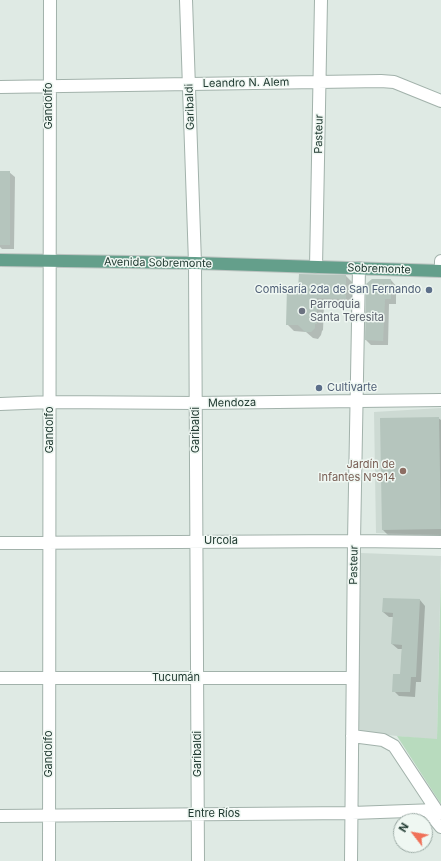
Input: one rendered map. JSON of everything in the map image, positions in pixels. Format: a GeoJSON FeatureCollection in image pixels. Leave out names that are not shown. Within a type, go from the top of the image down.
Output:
{"type":"FeatureCollection","features":[{"type":"Feature","properties":{"kind":"main road","name":"Avenida Sobremonte"},"geometry":{"type":"LineString","coordinates":[[0,260],[195,263],[316,267]]}},
{"type":"Feature","properties":{"kind":"main road","name":"Sobremonte"},"geometry":{"type":"LineString","coordinates":[[316,267],[441,271]]}},
{"type":"Feature","properties":{"kind":"street","name":"Gandolfo"},"geometry":{"type":"LineString","coordinates":[[49,861],[50,0]]}},
{"type":"Feature","properties":{"kind":"street","name":"Garibaldi"},"geometry":{"type":"LineString","coordinates":[[186,0],[195,263],[198,861]]}},
{"type":"Feature","properties":{"kind":"street","name":"Pasteur"},"geometry":{"type":"LineString","coordinates":[[316,267],[321,0]]}},
{"type":"Feature","properties":{"kind":"street","name":"Leandro N. Alem"},"geometry":{"type":"LineString","coordinates":[[0,87],[382,81],[394,82],[441,101]]}},
{"type":"Feature","properties":{"kind":"street"},"geometry":{"type":"LineString","coordinates":[[441,261],[441,271]]}},
{"type":"Feature","properties":{"kind":"street","name":"Pasteur"},"geometry":{"type":"LineString","coordinates":[[351,861],[352,678],[359,268]]}},
{"type":"Feature","properties":{"kind":"street","name":"Mendoza"},"geometry":{"type":"LineString","coordinates":[[0,404],[50,402],[196,403],[441,400]]}},
{"type":"Feature","properties":{"kind":"street","name":"Urcola"},"geometry":{"type":"LineString","coordinates":[[0,543],[441,542]]}},
{"type":"Feature","properties":{"kind":"street","name":"Tucumán"},"geometry":{"type":"LineString","coordinates":[[0,678],[352,678]]}},
{"type":"Feature","properties":{"kind":"street"},"geometry":{"type":"LineString","coordinates":[[352,736],[383,740],[394,746],[435,812],[441,827]]}},
{"type":"Feature","properties":{"kind":"street","name":"Entre Ríos"},"geometry":{"type":"LineString","coordinates":[[0,816],[435,812]]}},
{"type":"Feature","properties":{"kind":"shaded area"},"geometry":{"type":"Polygon","coordinates":[[[441,408],[441,535],[376,533],[374,412],[441,408]]]}},
{"type":"Feature","properties":{"kind":"shaded area"},"geometry":{"type":"Polygon","coordinates":[[[361,553],[441,556],[437,740],[358,732],[361,553]]]}},
{"type":"Feature","properties":{"kind":"green space"},"geometry":{"type":"Polygon","coordinates":[[[441,569],[441,804],[397,736],[437,739],[441,569]]]}},
{"type":"Feature","properties":{"kind":"building"},"geometry":{"type":"Polygon","coordinates":[[[0,171],[10,171],[10,245],[0,245],[0,171]]]}},
{"type":"Feature","properties":{"kind":"building","name":"Parroquia Santa Teresita"},"geometry":{"type":"Polygon","coordinates":[[[299,274],[346,275],[346,299],[317,298],[317,324],[315,324],[315,328],[311,332],[305,332],[298,325],[286,325],[287,288],[298,289],[299,274]]]}},
{"type":"Feature","properties":{"kind":"building"},"geometry":{"type":"Polygon","coordinates":[[[372,279],[391,279],[391,299],[385,299],[383,341],[365,340],[366,284],[372,279]]]}},
{"type":"Feature","properties":{"kind":"building"},"geometry":{"type":"Polygon","coordinates":[[[439,417],[441,529],[382,530],[380,418],[439,417]]]}},
{"type":"Feature","properties":{"kind":"building"},"geometry":{"type":"Polygon","coordinates":[[[383,598],[420,599],[416,677],[411,677],[410,692],[392,692],[393,674],[400,674],[402,645],[391,644],[393,613],[382,612],[383,598]]]}},
{"type":"Feature","properties":{"kind":"place","name":"Comisaría 2da de San Fernando"},"geometry":{"type":"Point","coordinates":[429,290]}},
{"type":"Feature","properties":{"kind":"place","name":"Parroquia Santa Teresita"},"geometry":{"type":"Point","coordinates":[302,311]}},
{"type":"Feature","properties":{"kind":"place","name":"Cultivarte"},"geometry":{"type":"Point","coordinates":[319,388]}},
{"type":"Feature","properties":{"kind":"place","name":"Jardín de Infantes Nº914"},"geometry":{"type":"Point","coordinates":[403,471]}}]}
